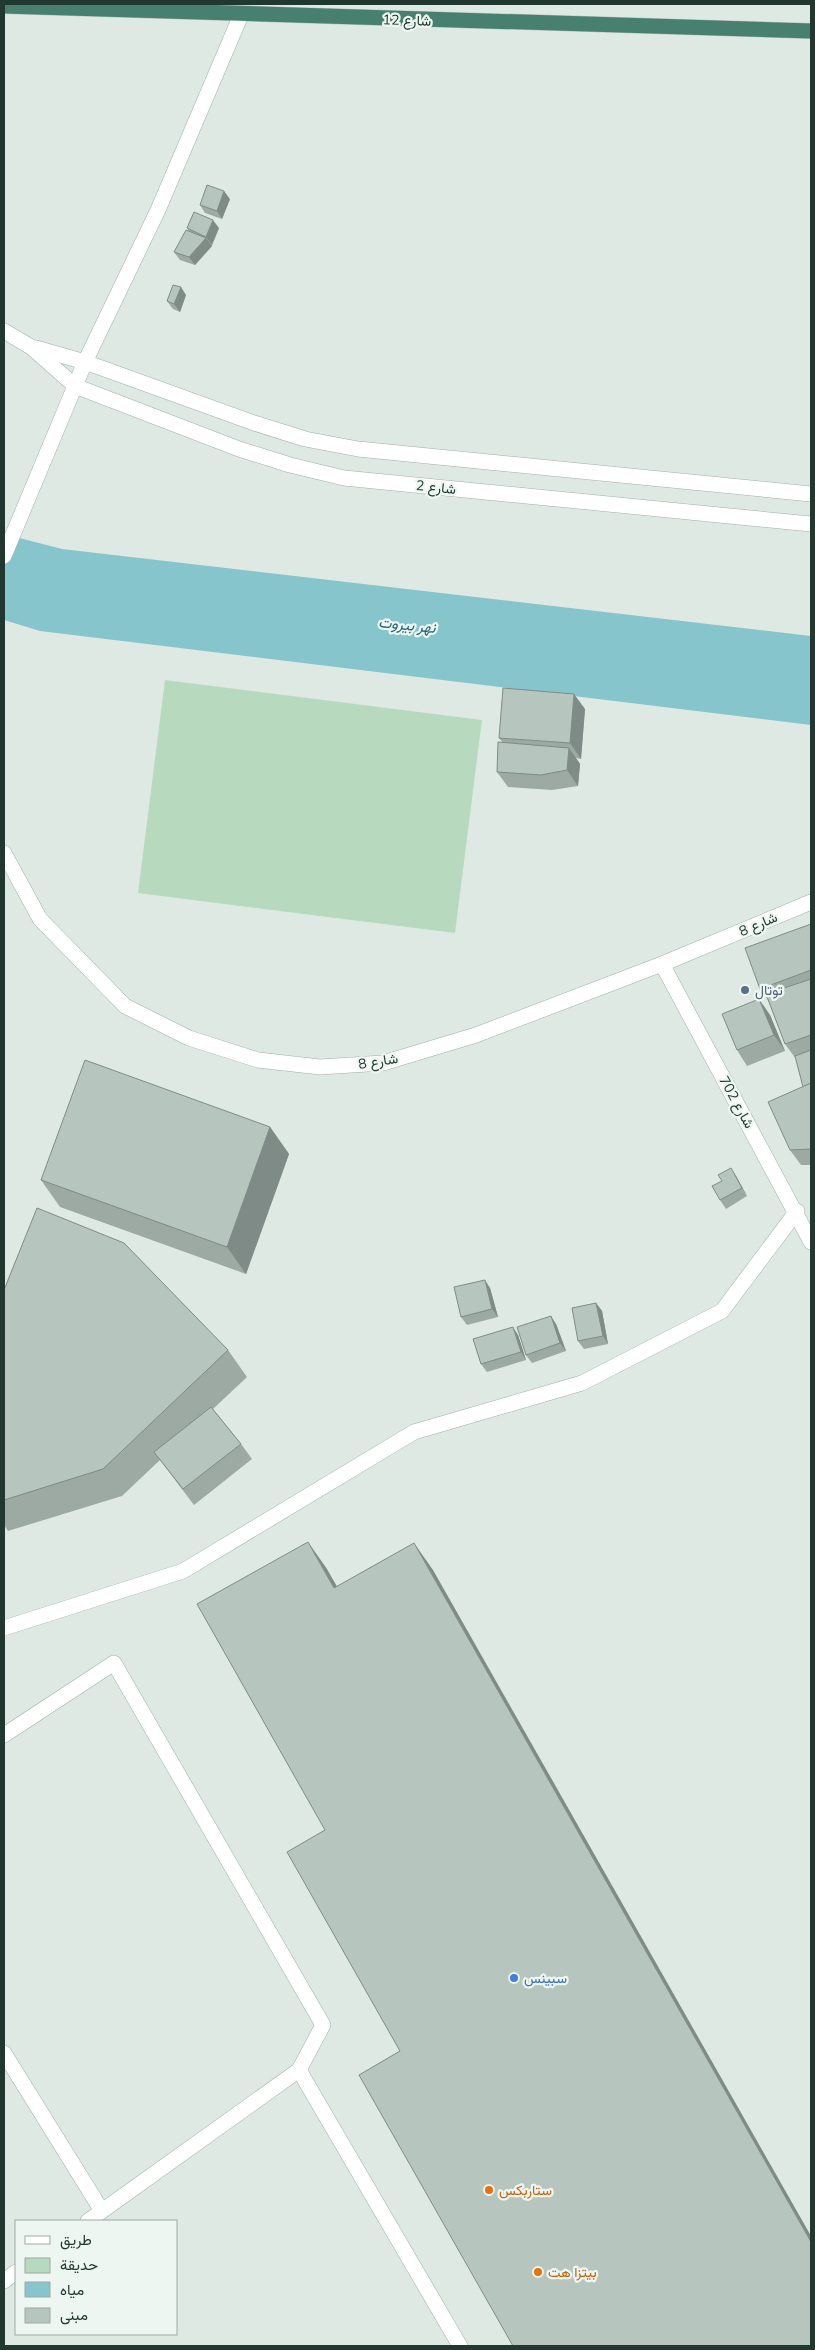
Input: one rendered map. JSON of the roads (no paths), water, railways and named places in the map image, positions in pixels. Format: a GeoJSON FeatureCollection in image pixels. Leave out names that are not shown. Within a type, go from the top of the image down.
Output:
{"type":"FeatureCollection","features":[{"type":"Feature","properties":{"kind":"highway","name":"شارع 12"},"geometry":{"type":"LineString","coordinates":[[4,6],[241,15],[811,31]]}},
{"type":"Feature","properties":{"kind":"street"},"geometry":{"type":"LineString","coordinates":[[4,556],[31,486],[85,362],[158,210],[241,15]]}},
{"type":"Feature","properties":{"kind":"street"},"geometry":{"type":"LineString","coordinates":[[4,331],[31,347],[75,386]]}},
{"type":"Feature","properties":{"kind":"street"},"geometry":{"type":"LineString","coordinates":[[31,347],[85,362],[254,423],[305,439],[358,449],[811,494]]}},
{"type":"Feature","properties":{"kind":"street","name":"شارع 2"},"geometry":{"type":"LineString","coordinates":[[75,386],[239,449],[290,465],[344,478],[811,524]]}},
{"type":"Feature","properties":{"kind":"street","name":"شارع 8"},"geometry":{"type":"LineString","coordinates":[[4,853],[40,919],[125,1006],[189,1038],[258,1060],[320,1068],[383,1063],[476,1035],[662,964],[811,902]]}},
{"type":"Feature","properties":{"kind":"street","name":"شارع 702"},"geometry":{"type":"LineString","coordinates":[[662,964],[811,1242]]}},
{"type":"Feature","properties":{"kind":"street"},"geometry":{"type":"LineString","coordinates":[[4,1628],[182,1571],[414,1432],[582,1383],[722,1311],[796,1211]]}},
{"type":"Feature","properties":{"kind":"street"},"geometry":{"type":"LineString","coordinates":[[4,1735],[114,1663],[324,2025],[299,2070],[89,2220]]}},
{"type":"Feature","properties":{"kind":"street"},"geometry":{"type":"LineString","coordinates":[[4,2053],[102,2211]]}},
{"type":"Feature","properties":{"kind":"street"},"geometry":{"type":"LineString","coordinates":[[299,2070],[460,2346]]}},
{"type":"Feature","properties":{"kind":"street"},"geometry":{"type":"LineString","coordinates":[[4,2281],[15,2273]]}},
{"type":"Feature","properties":{"kind":"water","name":"نهر بيروت"},"geometry":{"type":"Polygon","coordinates":[[[4,534],[62,549],[811,636],[811,725],[40,631],[4,620],[4,534]]]}},
{"type":"Feature","properties":{"kind":"place","name":"توتال"},"geometry":{"type":"Point","coordinates":[745,990]}},
{"type":"Feature","properties":{"kind":"place","name":"سبينس"},"geometry":{"type":"Point","coordinates":[514,1978]}},
{"type":"Feature","properties":{"kind":"place","name":"ستاربكس"},"geometry":{"type":"Point","coordinates":[489,2190]}},
{"type":"Feature","properties":{"kind":"place","name":"بيتزا هت"},"geometry":{"type":"Point","coordinates":[538,2272]}}]}
